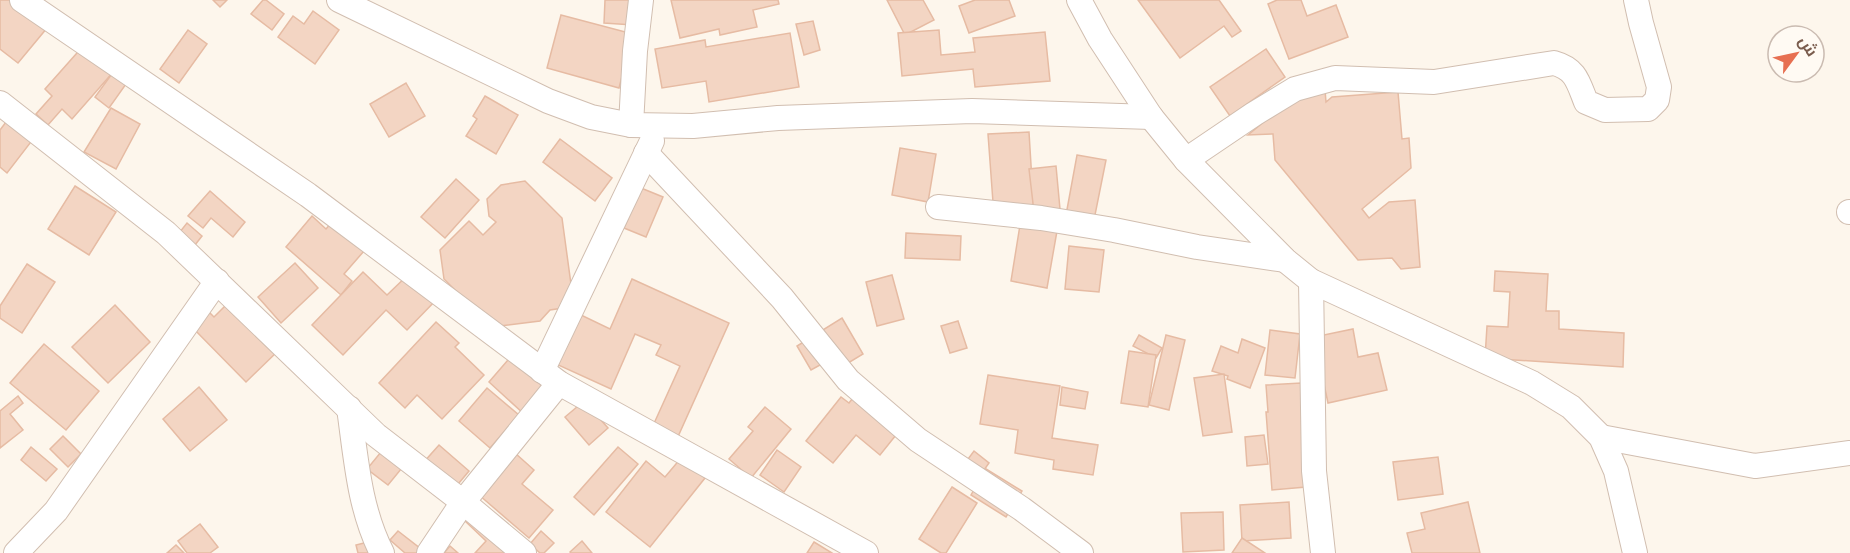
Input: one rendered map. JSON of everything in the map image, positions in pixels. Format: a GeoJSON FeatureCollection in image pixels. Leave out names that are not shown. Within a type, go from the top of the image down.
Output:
{"type":"FeatureCollection","features":[{"type":"Feature","properties":{"kind":"street"},"geometry":{"type":"LineString","coordinates":[[22,0],[308,195],[550,377],[866,553]]}},
{"type":"Feature","properties":{"kind":"street"},"geometry":{"type":"LineString","coordinates":[[339,0],[548,101],[591,117],[631,125],[693,126],[778,118],[972,111],[1151,117]]}},
{"type":"Feature","properties":{"kind":"street"},"geometry":{"type":"LineString","coordinates":[[631,125],[635,51],[641,0]]}},
{"type":"Feature","properties":{"kind":"street"},"geometry":{"type":"LineString","coordinates":[[1079,0],[1100,39],[1151,117],[1186,160],[1284,260],[1311,281],[1532,383],[1571,407],[1601,437],[1616,471],[1635,553]]}},
{"type":"Feature","properties":{"kind":"street"},"geometry":{"type":"LineString","coordinates":[[1186,160],[1295,89],[1335,78],[1434,82],[1554,63],[1566,66],[1574,74],[1586,102],[1605,110],[1648,109],[1657,100],[1659,87],[1636,0]]}},
{"type":"Feature","properties":{"kind":"street"},"geometry":{"type":"LineString","coordinates":[[0,103],[166,233],[376,435],[463,502],[524,553]]}},
{"type":"Feature","properties":{"kind":"street"},"geometry":{"type":"LineString","coordinates":[[429,553],[550,377],[660,125]]}},
{"type":"Feature","properties":{"kind":"street"},"geometry":{"type":"LineString","coordinates":[[646,153],[782,298],[848,380],[918,440],[1022,509],[1081,553]]}},
{"type":"Feature","properties":{"kind":"street"},"geometry":{"type":"LineString","coordinates":[[938,207],[1041,218],[1197,247],[1284,260]]}},
{"type":"Feature","properties":{"kind":"street"},"geometry":{"type":"LineString","coordinates":[[16,553],[56,511],[217,281]]}},
{"type":"Feature","properties":{"kind":"street"},"geometry":{"type":"LineString","coordinates":[[1311,281],[1314,471],[1323,553]]}},
{"type":"Feature","properties":{"kind":"street"},"geometry":{"type":"LineString","coordinates":[[349,408],[362,500],[373,535],[382,553]]}},
{"type":"Feature","properties":{"kind":"street"},"geometry":{"type":"LineString","coordinates":[[1601,437],[1755,466],[1850,453]]}},
{"type":"Feature","properties":{"kind":"building"},"geometry":{"type":"Polygon","coordinates":[[[0,0],[13,0],[47,28],[18,63],[0,49],[0,0]]]}},
{"type":"Feature","properties":{"kind":"building"},"geometry":{"type":"Polygon","coordinates":[[[213,0],[227,0],[220,7],[213,0]]]}},
{"type":"Feature","properties":{"kind":"building"},"geometry":{"type":"Polygon","coordinates":[[[263,0],[284,14],[272,30],[251,14],[263,0]]]}},
{"type":"Feature","properties":{"kind":"building"},"geometry":{"type":"Polygon","coordinates":[[[605,0],[634,0],[633,25],[604,23],[605,0]]]}},
{"type":"Feature","properties":{"kind":"building"},"geometry":{"type":"Polygon","coordinates":[[[671,0],[778,0],[779,4],[753,10],[757,27],[720,35],[719,29],[680,38],[671,0]]]}},
{"type":"Feature","properties":{"kind":"building"},"geometry":{"type":"Polygon","coordinates":[[[887,0],[923,0],[934,20],[905,35],[887,0]]]}},
{"type":"Feature","properties":{"kind":"building"},"geometry":{"type":"Polygon","coordinates":[[[975,0],[1009,0],[1015,16],[969,33],[959,6],[975,0]]]}},
{"type":"Feature","properties":{"kind":"building"},"geometry":{"type":"Polygon","coordinates":[[[1138,0],[1219,0],[1241,31],[1232,37],[1224,26],[1180,58],[1138,0]]]}},
{"type":"Feature","properties":{"kind":"building"},"geometry":{"type":"Polygon","coordinates":[[[1277,0],[1301,0],[1307,16],[1336,5],[1348,37],[1289,59],[1268,4],[1277,0]]]}},
{"type":"Feature","properties":{"kind":"building"},"geometry":{"type":"Polygon","coordinates":[[[313,11],[339,30],[315,64],[278,37],[293,16],[304,24],[313,11]]]}},
{"type":"Feature","properties":{"kind":"building"},"geometry":{"type":"Polygon","coordinates":[[[561,15],[633,34],[619,88],[547,68],[561,15]]]}},
{"type":"Feature","properties":{"kind":"building"},"geometry":{"type":"Polygon","coordinates":[[[813,21],[820,50],[804,55],[796,24],[813,21]]]}},
{"type":"Feature","properties":{"kind":"building"},"geometry":{"type":"Polygon","coordinates":[[[188,30],[207,44],[179,83],[160,69],[188,30]]]}},
{"type":"Feature","properties":{"kind":"building"},"geometry":{"type":"Polygon","coordinates":[[[939,30],[941,55],[975,52],[973,38],[1045,32],[1050,81],[975,87],[973,69],[902,76],[898,33],[939,30]]]}},
{"type":"Feature","properties":{"kind":"building"},"geometry":{"type":"Polygon","coordinates":[[[790,33],[799,87],[709,102],[706,81],[662,88],[655,49],[705,40],[706,47],[790,33]]]}},
{"type":"Feature","properties":{"kind":"building"},"geometry":{"type":"Polygon","coordinates":[[[92,36],[122,62],[72,119],[62,109],[48,125],[36,114],[52,96],[45,89],[92,36]]]}},
{"type":"Feature","properties":{"kind":"building"},"geometry":{"type":"Polygon","coordinates":[[[1266,49],[1285,77],[1230,116],[1210,87],[1266,49]]]}},
{"type":"Feature","properties":{"kind":"building"},"geometry":{"type":"Polygon","coordinates":[[[122,60],[136,70],[109,108],[95,97],[122,60]]]}},
{"type":"Feature","properties":{"kind":"building"},"geometry":{"type":"Polygon","coordinates":[[[1324,78],[1326,102],[1332,97],[1398,92],[1402,139],[1409,138],[1411,168],[1362,209],[1369,218],[1389,202],[1415,200],[1420,267],[1401,269],[1392,258],[1358,260],[1275,160],[1273,134],[1248,135],[1324,78]]]}},
{"type":"Feature","properties":{"kind":"building"},"geometry":{"type":"Polygon","coordinates":[[[406,83],[425,116],[389,137],[370,104],[406,83]]]}},
{"type":"Feature","properties":{"kind":"building"},"geometry":{"type":"Polygon","coordinates":[[[485,96],[518,115],[496,154],[466,136],[477,119],[473,116],[485,96]]]}},
{"type":"Feature","properties":{"kind":"building"},"geometry":{"type":"Polygon","coordinates":[[[111,108],[140,124],[116,169],[84,152],[111,108]]]}},
{"type":"Feature","properties":{"kind":"building"},"geometry":{"type":"Polygon","coordinates":[[[9,118],[34,138],[7,173],[0,167],[0,130],[9,118]]]}},
{"type":"Feature","properties":{"kind":"building"},"geometry":{"type":"Polygon","coordinates":[[[1029,132],[1034,214],[994,216],[988,134],[1029,132]]]}},
{"type":"Feature","properties":{"kind":"building"},"geometry":{"type":"Polygon","coordinates":[[[560,139],[612,178],[595,201],[543,162],[560,139]]]}},
{"type":"Feature","properties":{"kind":"building"},"geometry":{"type":"Polygon","coordinates":[[[900,148],[936,154],[928,202],[892,195],[900,148]]]}},
{"type":"Feature","properties":{"kind":"building"},"geometry":{"type":"Polygon","coordinates":[[[1077,155],[1106,160],[1094,220],[1066,215],[1077,155]]]}},
{"type":"Feature","properties":{"kind":"building"},"geometry":{"type":"Polygon","coordinates":[[[1056,166],[1060,209],[1034,212],[1029,169],[1056,166]]]}},
{"type":"Feature","properties":{"kind":"building"},"geometry":{"type":"Polygon","coordinates":[[[456,179],[479,200],[445,238],[421,217],[456,179]]]}},
{"type":"Feature","properties":{"kind":"building"},"geometry":{"type":"Polygon","coordinates":[[[525,181],[562,218],[573,299],[563,308],[550,310],[540,321],[492,327],[444,279],[440,250],[469,221],[483,235],[496,222],[489,216],[487,199],[501,185],[525,181]]]}},
{"type":"Feature","properties":{"kind":"building"},"geometry":{"type":"Polygon","coordinates":[[[75,186],[116,212],[89,255],[48,229],[75,186]]]}},
{"type":"Feature","properties":{"kind":"building"},"geometry":{"type":"Polygon","coordinates":[[[641,188],[663,197],[646,237],[624,228],[641,188]]]}},
{"type":"Feature","properties":{"kind":"building"},"geometry":{"type":"Polygon","coordinates":[[[210,191],[245,222],[233,237],[211,218],[203,228],[188,216],[210,191]]]}},
{"type":"Feature","properties":{"kind":"building"},"geometry":{"type":"Polygon","coordinates":[[[312,216],[326,229],[332,222],[364,251],[344,274],[352,281],[341,295],[286,247],[312,216]]]}},
{"type":"Feature","properties":{"kind":"building"},"geometry":{"type":"Polygon","coordinates":[[[187,223],[202,236],[195,245],[179,233],[187,223]]]}},
{"type":"Feature","properties":{"kind":"building"},"geometry":{"type":"Polygon","coordinates":[[[1020,225],[1057,231],[1047,288],[1011,281],[1020,225]]]}},
{"type":"Feature","properties":{"kind":"building"},"geometry":{"type":"Polygon","coordinates":[[[906,233],[961,236],[960,260],[905,258],[906,233]]]}},
{"type":"Feature","properties":{"kind":"building"},"geometry":{"type":"Polygon","coordinates":[[[1069,246],[1104,250],[1099,292],[1065,289],[1069,246]]]}},
{"type":"Feature","properties":{"kind":"building"},"geometry":{"type":"Polygon","coordinates":[[[295,263],[318,288],[281,323],[258,297],[295,263]]]}},
{"type":"Feature","properties":{"kind":"building"},"geometry":{"type":"Polygon","coordinates":[[[27,264],[55,282],[22,333],[0,318],[0,306],[27,264]]]}},
{"type":"Feature","properties":{"kind":"building"},"geometry":{"type":"Polygon","coordinates":[[[412,271],[439,297],[407,330],[386,310],[343,355],[312,325],[363,272],[387,295],[412,271]]]}},
{"type":"Feature","properties":{"kind":"building"},"geometry":{"type":"Polygon","coordinates":[[[1495,271],[1548,274],[1546,311],[1559,311],[1559,329],[1624,333],[1623,367],[1485,358],[1487,326],[1508,327],[1510,292],[1494,291],[1495,271]]]}},
{"type":"Feature","properties":{"kind":"building"},"geometry":{"type":"Polygon","coordinates":[[[892,275],[904,319],[877,326],[866,282],[892,275]]]}},
{"type":"Feature","properties":{"kind":"building"},"geometry":{"type":"Polygon","coordinates":[[[632,279],[729,323],[676,441],[651,430],[680,366],[656,355],[661,345],[635,334],[611,389],[556,364],[579,314],[610,329],[632,279]]]}},
{"type":"Feature","properties":{"kind":"building"},"geometry":{"type":"Polygon","coordinates":[[[232,299],[281,348],[246,382],[190,325],[206,309],[214,317],[232,299]]]}},
{"type":"Feature","properties":{"kind":"building"},"geometry":{"type":"Polygon","coordinates":[[[115,305],[150,342],[108,383],[72,347],[115,305]]]}},
{"type":"Feature","properties":{"kind":"building"},"geometry":{"type":"Polygon","coordinates":[[[842,318],[863,354],[835,371],[829,360],[811,370],[797,346],[842,318]]]}},
{"type":"Feature","properties":{"kind":"building"},"geometry":{"type":"Polygon","coordinates":[[[958,321],[967,348],[950,353],[941,326],[958,321]]]}},
{"type":"Feature","properties":{"kind":"building"},"geometry":{"type":"Polygon","coordinates":[[[436,322],[459,343],[455,347],[484,375],[442,419],[417,395],[405,408],[379,383],[436,322]]]}},
{"type":"Feature","properties":{"kind":"building"},"geometry":{"type":"Polygon","coordinates":[[[1353,329],[1358,357],[1378,353],[1387,390],[1328,403],[1314,337],[1353,329]]]}},
{"type":"Feature","properties":{"kind":"building"},"geometry":{"type":"Polygon","coordinates":[[[1270,330],[1300,334],[1295,378],[1265,375],[1270,330]]]}},
{"type":"Feature","properties":{"kind":"building"},"geometry":{"type":"Polygon","coordinates":[[[1139,335],[1162,348],[1156,358],[1133,346],[1139,335]]]}},
{"type":"Feature","properties":{"kind":"building"},"geometry":{"type":"Polygon","coordinates":[[[1166,335],[1185,340],[1169,410],[1149,405],[1166,335]]]}},
{"type":"Feature","properties":{"kind":"building"},"geometry":{"type":"Polygon","coordinates":[[[1242,339],[1265,348],[1250,388],[1227,379],[1228,376],[1212,371],[1221,346],[1238,353],[1242,339]]]}},
{"type":"Feature","properties":{"kind":"building"},"geometry":{"type":"Polygon","coordinates":[[[44,344],[99,391],[66,430],[10,383],[44,344]]]}},
{"type":"Feature","properties":{"kind":"building"},"geometry":{"type":"Polygon","coordinates":[[[521,345],[557,376],[524,414],[489,382],[521,345]]]}},
{"type":"Feature","properties":{"kind":"building"},"geometry":{"type":"Polygon","coordinates":[[[1129,351],[1156,355],[1148,407],[1121,403],[1129,351]]]}},
{"type":"Feature","properties":{"kind":"building"},"geometry":{"type":"Polygon","coordinates":[[[1224,374],[1232,432],[1203,436],[1194,378],[1224,374]]]}},
{"type":"Feature","properties":{"kind":"building"},"geometry":{"type":"Polygon","coordinates":[[[988,375],[1060,386],[1052,438],[1098,445],[1093,475],[1053,469],[1054,460],[1015,453],[1018,430],[980,424],[988,375]]]}},
{"type":"Feature","properties":{"kind":"building"},"geometry":{"type":"Polygon","coordinates":[[[1301,383],[1306,487],[1272,490],[1266,385],[1301,383]]]}},
{"type":"Feature","properties":{"kind":"building"},"geometry":{"type":"Polygon","coordinates":[[[864,384],[908,420],[880,455],[856,435],[833,463],[806,441],[841,397],[849,403],[864,384]]]}},
{"type":"Feature","properties":{"kind":"building"},"geometry":{"type":"Polygon","coordinates":[[[199,387],[227,420],[190,451],[163,419],[199,387]]]}},
{"type":"Feature","properties":{"kind":"building"},"geometry":{"type":"Polygon","coordinates":[[[1062,387],[1088,392],[1085,409],[1060,405],[1062,387]]]}},
{"type":"Feature","properties":{"kind":"building"},"geometry":{"type":"Polygon","coordinates":[[[487,388],[519,415],[490,448],[459,421],[487,388]]]}},
{"type":"Feature","properties":{"kind":"building"},"geometry":{"type":"Polygon","coordinates":[[[18,396],[23,403],[10,414],[23,430],[0,448],[0,411],[18,396]]]}},
{"type":"Feature","properties":{"kind":"building"},"geometry":{"type":"Polygon","coordinates":[[[584,401],[608,428],[589,445],[565,417],[584,401]]]}},
{"type":"Feature","properties":{"kind":"building"},"geometry":{"type":"Polygon","coordinates":[[[765,407],[791,429],[751,478],[729,459],[753,431],[748,427],[765,407]]]}},
{"type":"Feature","properties":{"kind":"building"},"geometry":{"type":"Polygon","coordinates":[[[1264,435],[1268,464],[1247,466],[1245,437],[1264,435]]]}},
{"type":"Feature","properties":{"kind":"building"},"geometry":{"type":"Polygon","coordinates":[[[63,436],[81,454],[68,467],[50,449],[63,436]]]}},
{"type":"Feature","properties":{"kind":"building"},"geometry":{"type":"Polygon","coordinates":[[[390,441],[411,457],[388,485],[367,469],[390,441]]]}},
{"type":"Feature","properties":{"kind":"building"},"geometry":{"type":"Polygon","coordinates":[[[439,445],[469,471],[454,489],[423,463],[439,445]]]}},
{"type":"Feature","properties":{"kind":"building"},"geometry":{"type":"Polygon","coordinates":[[[31,447],[57,469],[46,481],[21,460],[31,447]]]}},
{"type":"Feature","properties":{"kind":"building"},"geometry":{"type":"Polygon","coordinates":[[[618,447],[638,464],[594,515],[574,497],[618,447]]]}},
{"type":"Feature","properties":{"kind":"building"},"geometry":{"type":"Polygon","coordinates":[[[777,450],[801,467],[784,492],[760,475],[777,450]]]}},
{"type":"Feature","properties":{"kind":"building"},"geometry":{"type":"Polygon","coordinates":[[[974,451],[989,463],[975,483],[959,471],[974,451]]]}},
{"type":"Feature","properties":{"kind":"building"},"geometry":{"type":"Polygon","coordinates":[[[515,453],[534,470],[522,484],[553,510],[529,538],[479,495],[515,453]]]}},
{"type":"Feature","properties":{"kind":"building"},"geometry":{"type":"Polygon","coordinates":[[[1438,457],[1443,494],[1398,500],[1393,462],[1438,457]]]}},
{"type":"Feature","properties":{"kind":"building"},"geometry":{"type":"Polygon","coordinates":[[[681,458],[705,478],[650,547],[606,512],[646,461],[665,477],[681,458]]]}},
{"type":"Feature","properties":{"kind":"building"},"geometry":{"type":"Polygon","coordinates":[[[986,469],[1022,491],[1006,517],[971,495],[986,469]]]}},
{"type":"Feature","properties":{"kind":"building"},"geometry":{"type":"Polygon","coordinates":[[[952,487],[977,503],[946,553],[941,553],[919,539],[952,487]]]}},
{"type":"Feature","properties":{"kind":"building"},"geometry":{"type":"Polygon","coordinates":[[[1289,502],[1291,538],[1242,541],[1240,505],[1289,502]]]}},
{"type":"Feature","properties":{"kind":"building"},"geometry":{"type":"Polygon","coordinates":[[[1468,502],[1480,553],[1412,553],[1407,533],[1425,529],[1421,513],[1468,502]]]}},
{"type":"Feature","properties":{"kind":"building"},"geometry":{"type":"Polygon","coordinates":[[[478,506],[526,553],[475,553],[486,541],[464,520],[478,506]]]}},
{"type":"Feature","properties":{"kind":"building"},"geometry":{"type":"Polygon","coordinates":[[[1223,512],[1224,550],[1183,552],[1181,513],[1223,512]]]}},
{"type":"Feature","properties":{"kind":"building"},"geometry":{"type":"Polygon","coordinates":[[[200,524],[218,547],[210,553],[187,553],[178,541],[200,524]]]}},
{"type":"Feature","properties":{"kind":"building"},"geometry":{"type":"Polygon","coordinates":[[[398,531],[421,549],[418,553],[405,553],[390,540],[398,531]]]}},
{"type":"Feature","properties":{"kind":"building"},"geometry":{"type":"Polygon","coordinates":[[[541,531],[554,543],[544,553],[540,553],[530,544],[541,531]]]}},
{"type":"Feature","properties":{"kind":"building"},"geometry":{"type":"Polygon","coordinates":[[[1242,538],[1265,553],[1232,553],[1242,538]]]}},
{"type":"Feature","properties":{"kind":"building"},"geometry":{"type":"Polygon","coordinates":[[[372,541],[375,553],[358,553],[356,545],[372,541]]]}},
{"type":"Feature","properties":{"kind":"building"},"geometry":{"type":"Polygon","coordinates":[[[582,541],[592,553],[570,552],[582,541]]]}},
{"type":"Feature","properties":{"kind":"building"},"geometry":{"type":"Polygon","coordinates":[[[814,542],[832,553],[807,553],[814,542]]]}},
{"type":"Feature","properties":{"kind":"building"},"geometry":{"type":"Polygon","coordinates":[[[176,545],[184,553],[167,553],[176,545]]]}},
{"type":"Feature","properties":{"kind":"building"},"geometry":{"type":"Polygon","coordinates":[[[450,546],[458,553],[444,553],[450,546]]]}}]}
